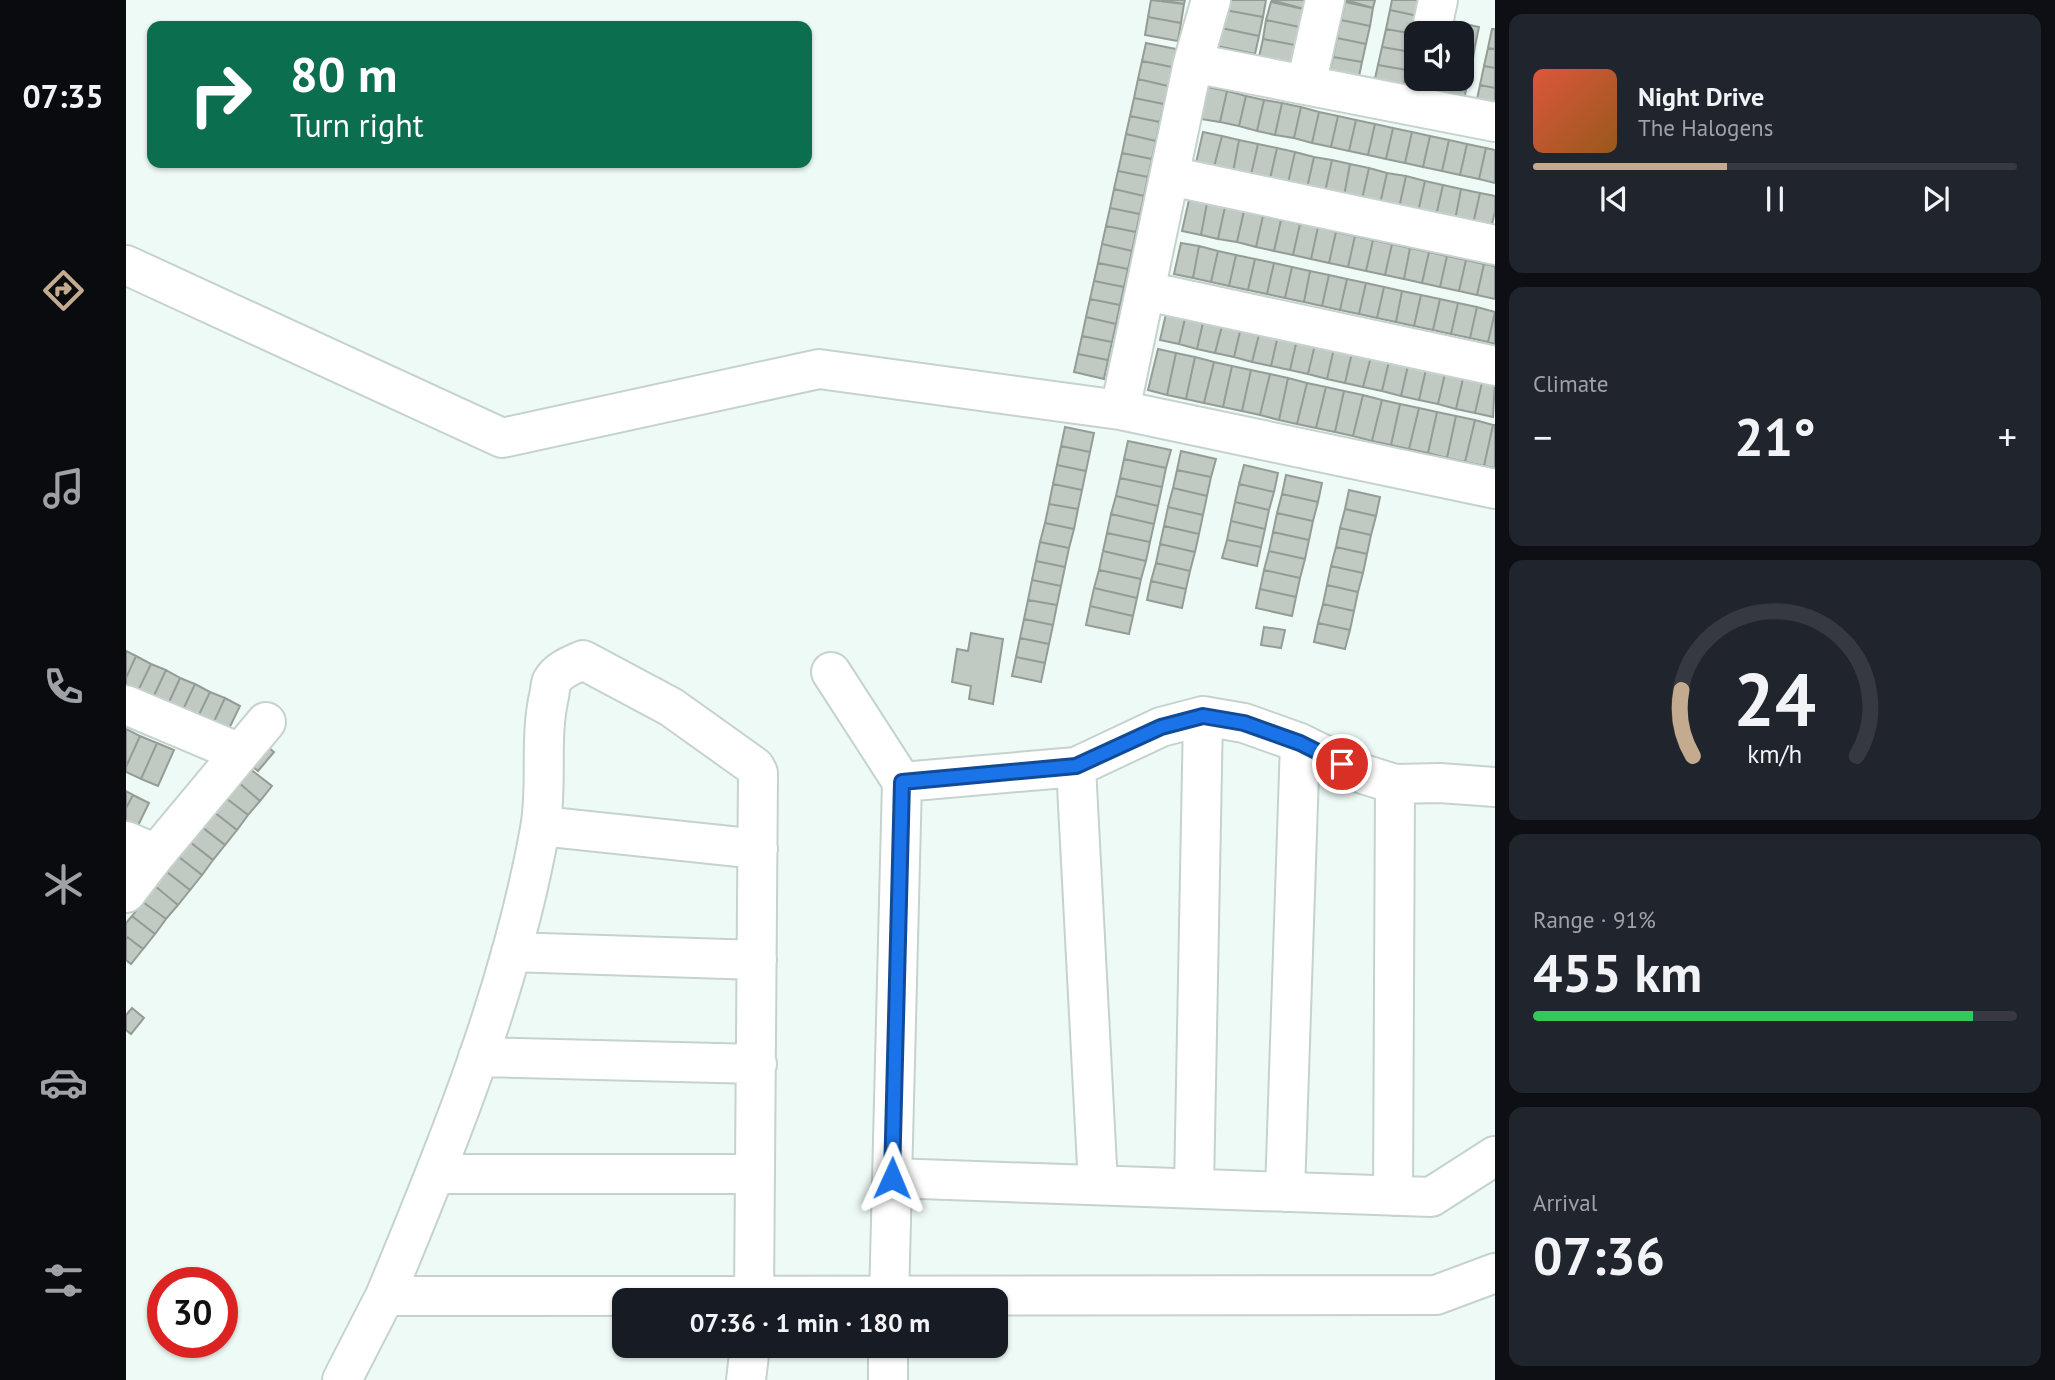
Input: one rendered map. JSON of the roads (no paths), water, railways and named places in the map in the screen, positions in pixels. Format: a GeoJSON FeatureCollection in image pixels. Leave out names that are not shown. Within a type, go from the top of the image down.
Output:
{"type":"FeatureCollection","features":[{"type":"Feature","properties":{"kind":"street"},"geometry":{"type":"LineString","coordinates":[[1120,410],[1193,62],[1211,0]]}},
{"type":"Feature","properties":{"kind":"street"},"geometry":{"type":"LineString","coordinates":[[1306,85],[1325,0]]}},
{"type":"Feature","properties":{"kind":"street"},"geometry":{"type":"LineString","coordinates":[[1434,21],[1438,0]]}},
{"type":"Feature","properties":{"kind":"street"},"geometry":{"type":"LineString","coordinates":[[1193,62],[1306,85],[1418,93],[1495,122]]}},
{"type":"Feature","properties":{"kind":"street"},"geometry":{"type":"LineString","coordinates":[[1170,176],[1495,246]]}},
{"type":"Feature","properties":{"kind":"street"},"geometry":{"type":"LineString","coordinates":[[126,265],[502,438],[819,369],[1120,410],[1495,489]]}},
{"type":"Feature","properties":{"kind":"street"},"geometry":{"type":"LineString","coordinates":[[1146,291],[1495,366]]}},
{"type":"Feature","properties":{"kind":"street"},"geometry":{"type":"LineString","coordinates":[[342,1380],[385,1296],[436,1174],[478,1057],[511,952],[541,826],[546,710],[552,680],[562,670],[583,660],[671,707],[757,770],[755,1288]]}},
{"type":"Feature","properties":{"kind":"street"},"geometry":{"type":"LineString","coordinates":[[831,672],[902,782],[889,1288]]}},
{"type":"Feature","properties":{"kind":"street"},"geometry":{"type":"LineString","coordinates":[[126,705],[240,753]]}},
{"type":"Feature","properties":{"kind":"street"},"geometry":{"type":"LineString","coordinates":[[902,782],[1076,766],[1161,727],[1203,716],[1244,723],[1300,743],[1363,774],[1395,784],[1495,786]]}},
{"type":"Feature","properties":{"kind":"street"},"geometry":{"type":"LineString","coordinates":[[1194,1188],[1203,716]]}},
{"type":"Feature","properties":{"kind":"street"},"geometry":{"type":"LineString","coordinates":[[126,893],[141,848],[240,753],[266,722]]}},
{"type":"Feature","properties":{"kind":"street"},"geometry":{"type":"LineString","coordinates":[[1285,1192],[1300,743]]}},
{"type":"Feature","properties":{"kind":"street"},"geometry":{"type":"LineString","coordinates":[[1076,766],[1098,1185]]}},
{"type":"Feature","properties":{"kind":"street"},"geometry":{"type":"LineString","coordinates":[[1393,1196],[1395,784]]}},
{"type":"Feature","properties":{"kind":"street"},"geometry":{"type":"LineString","coordinates":[[541,826],[758,849]]}},
{"type":"Feature","properties":{"kind":"street"},"geometry":{"type":"LineString","coordinates":[[511,952],[757,960]]}},
{"type":"Feature","properties":{"kind":"street"},"geometry":{"type":"LineString","coordinates":[[478,1057],[757,1064]]}},
{"type":"Feature","properties":{"kind":"street"},"geometry":{"type":"LineString","coordinates":[[892,1178],[1431,1197],[1495,1156]]}},
{"type":"Feature","properties":{"kind":"street"},"geometry":{"type":"LineString","coordinates":[[436,1174],[755,1174]]}},
{"type":"Feature","properties":{"kind":"street"},"geometry":{"type":"LineString","coordinates":[[1008,1297],[1437,1295],[1495,1273]]}},
{"type":"Feature","properties":{"kind":"street"},"geometry":{"type":"LineString","coordinates":[[385,1296],[612,1297]]}},
{"type":"Feature","properties":{"kind":"street"},"geometry":{"type":"LineString","coordinates":[[746,1380],[749,1358]]}},
{"type":"Feature","properties":{"kind":"street"},"geometry":{"type":"LineString","coordinates":[[888,1358],[888,1380]]}}]}
